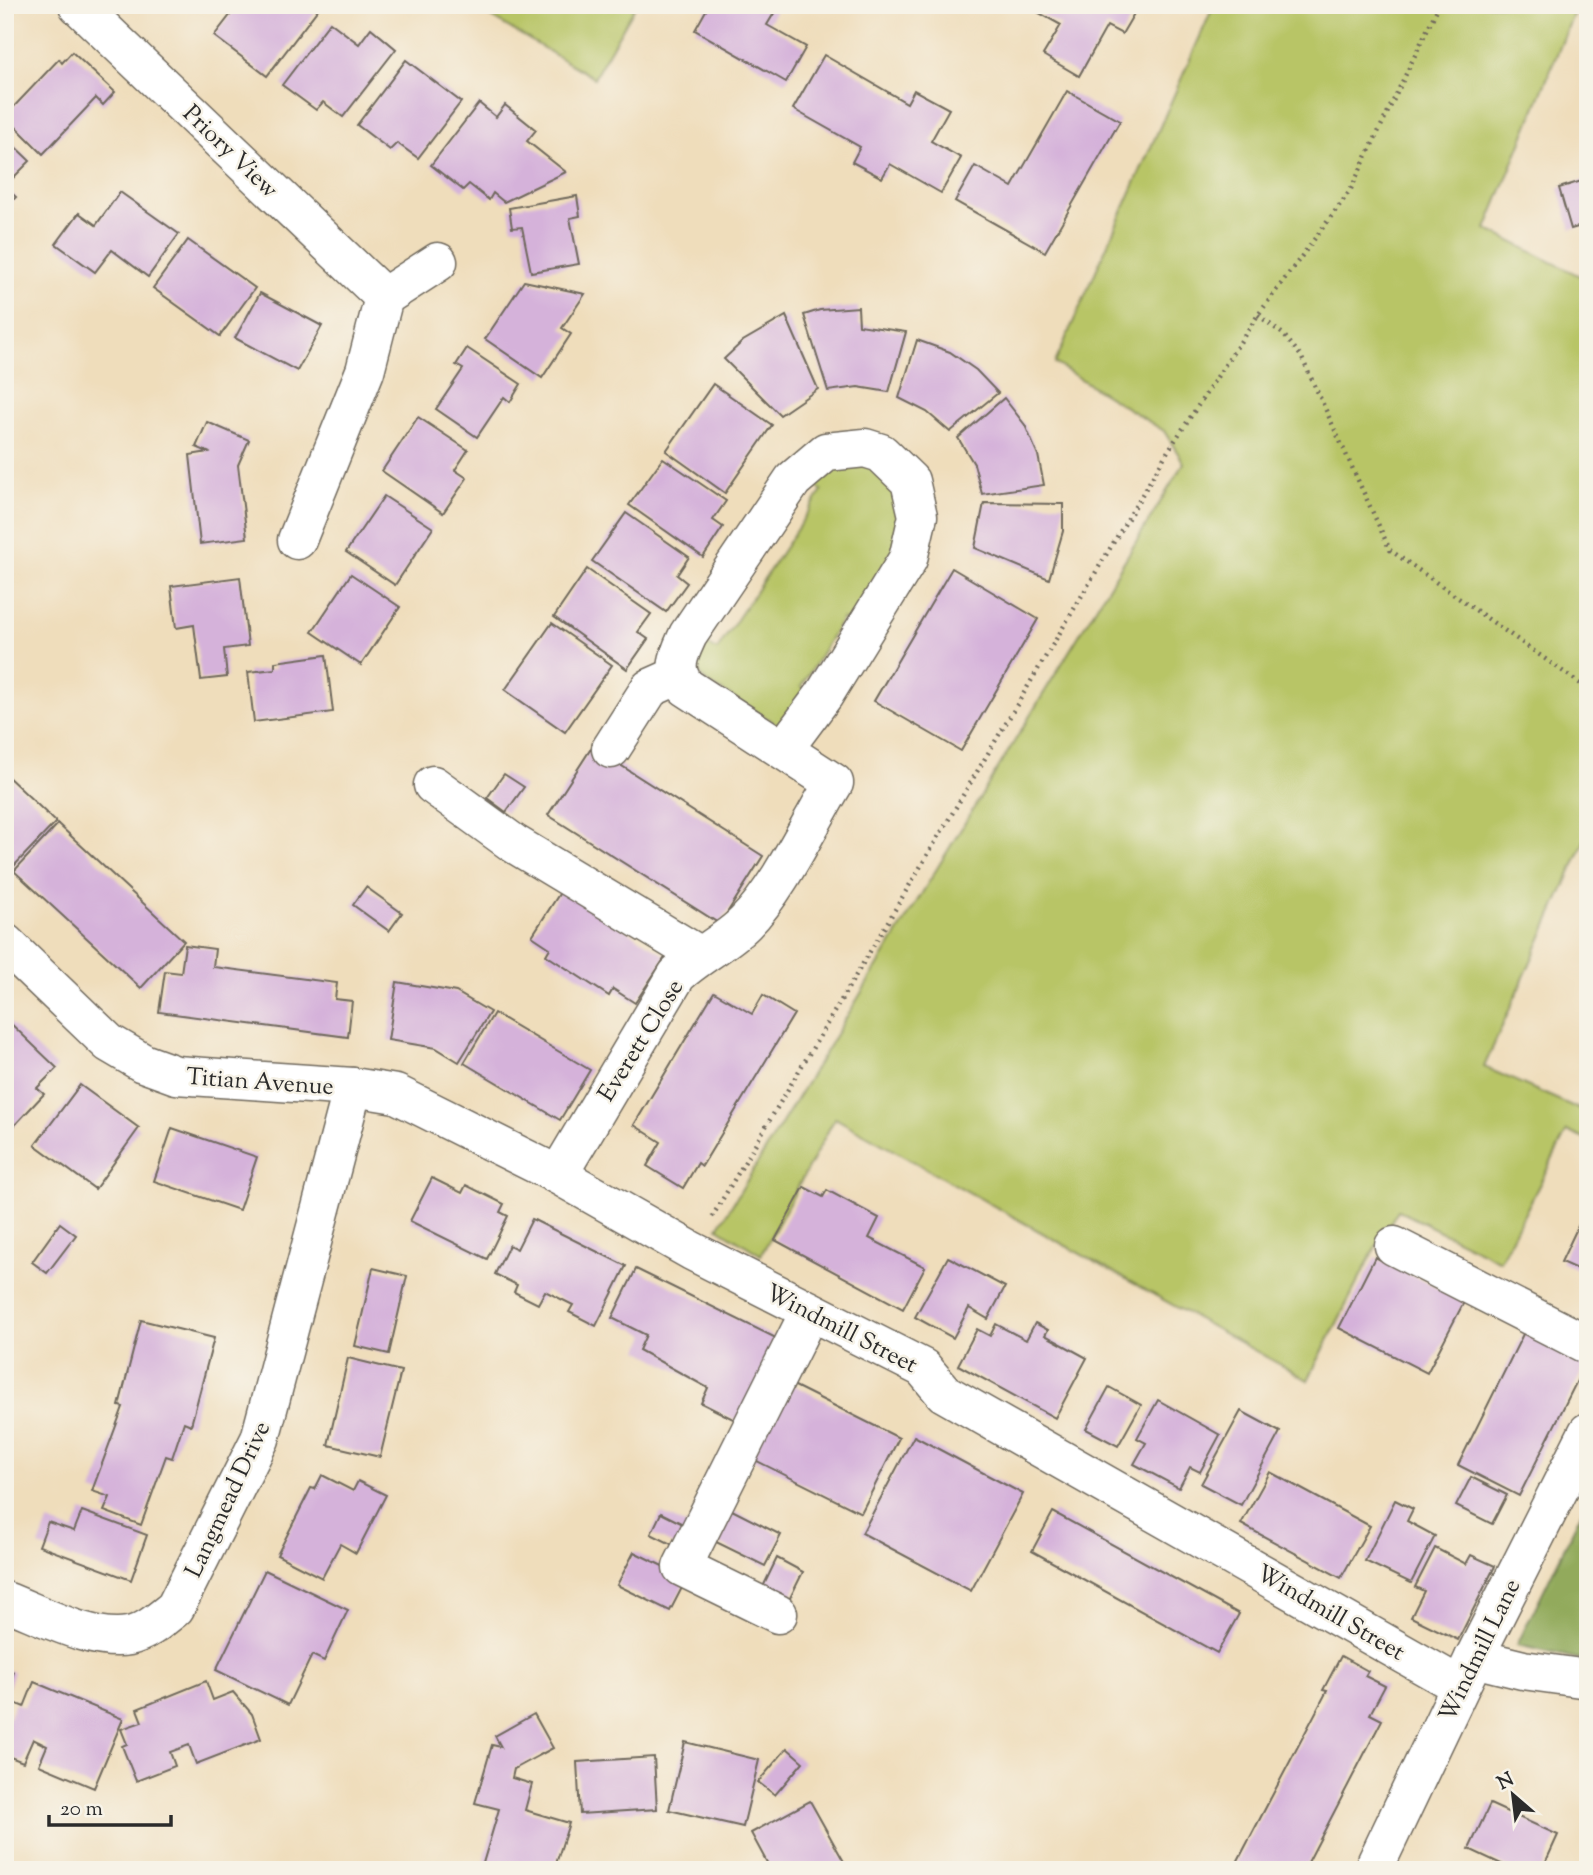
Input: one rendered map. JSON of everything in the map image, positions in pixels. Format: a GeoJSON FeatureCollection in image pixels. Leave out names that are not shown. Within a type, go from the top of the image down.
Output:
{"type":"FeatureCollection","features":[{"type":"Feature","properties":{"kind":"street","name":"Priory View"},"geometry":{"type":"LineString","coordinates":[[78,5],[384,297]]}},
{"type":"Feature","properties":{"kind":"street"},"geometry":{"type":"LineString","coordinates":[[297,540],[365,371],[384,297],[438,262]]}},
{"type":"Feature","properties":{"kind":"street"},"geometry":{"type":"LineString","coordinates":[[856,448],[881,453],[910,481],[916,499],[918,516],[908,559],[824,695],[783,750],[686,687],[677,676],[677,660],[688,635],[793,480],[826,452],[856,448]]}},
{"type":"Feature","properties":{"kind":"street"},"geometry":{"type":"LineString","coordinates":[[611,749],[650,688],[677,676]]}},
{"type":"Feature","properties":{"kind":"street","name":"Everett Close"},"geometry":{"type":"LineString","coordinates":[[558,1175],[677,975],[699,955],[729,937],[760,907],[834,783],[783,750]]}},
{"type":"Feature","properties":{"kind":"street"},"geometry":{"type":"LineString","coordinates":[[433,785],[513,843],[699,955]]}},
{"type":"Feature","properties":{"kind":"street","name":"Titian Avenue"},"geometry":{"type":"LineString","coordinates":[[5,943],[109,1044],[143,1063],[176,1075],[353,1087]]}},
{"type":"Feature","properties":{"kind":"street","name":"Windmill Street"},"geometry":{"type":"LineString","coordinates":[[353,1087],[396,1094],[558,1175],[692,1251],[923,1368],[944,1393],[1467,1672],[1523,1670],[1588,1679]]}},
{"type":"Feature","properties":{"kind":"street","name":"Langmead Drive"},"geometry":{"type":"LineString","coordinates":[[5,1601],[101,1637],[130,1636],[152,1627],[175,1608],[260,1439],[353,1087]]}},
{"type":"Feature","properties":{"kind":"street"},"geometry":{"type":"LineString","coordinates":[[1394,1246],[1588,1345]]}},
{"type":"Feature","properties":{"kind":"street"},"geometry":{"type":"LineString","coordinates":[[778,1614],[682,1567],[810,1311]]}},
{"type":"Feature","properties":{"kind":"street","name":"Windmill Lane"},"geometry":{"type":"LineString","coordinates":[[1373,1870],[1467,1672],[1588,1432]]}},
{"type":"Feature","properties":{"kind":"path"},"geometry":{"type":"LineString","coordinates":[[692,1251],[1168,451],[1258,315],[1350,191],[1439,5]]}},
{"type":"Feature","properties":{"kind":"path"},"geometry":{"type":"LineString","coordinates":[[1258,315],[1283,334],[1301,356],[1390,550],[1588,689]]}},
{"type":"Feature","properties":{"kind":"green space"},"geometry":{"type":"Polygon","coordinates":[[[471,5],[636,5],[594,78],[471,5]]]}},
{"type":"Feature","properties":{"kind":"green space"},"geometry":{"type":"Polygon","coordinates":[[[1214,5],[1577,5],[1486,229],[1588,280],[1588,833],[1484,1067],[1588,1113],[1588,1141],[1567,1131],[1500,1261],[1398,1210],[1373,1252],[1308,1380],[835,1118],[761,1255],[718,1228],[1184,463],[1164,431],[1055,363],[1214,5]]]}},
{"type":"Feature","properties":{"kind":"green space"},"geometry":{"type":"Polygon","coordinates":[[[870,465],[896,486],[901,541],[854,626],[842,619],[801,687],[812,695],[780,726],[704,680],[695,664],[704,642],[717,650],[822,491],[810,482],[827,468],[870,465]]]}},
{"type":"Feature","properties":{"kind":"green space"},"geometry":{"type":"Polygon","coordinates":[[[1588,1499],[1588,1661],[1517,1645],[1588,1499]]]}},
{"type":"Feature","properties":{"kind":"building"},"geometry":{"type":"Polygon","coordinates":[[[238,5],[314,5],[318,9],[267,76],[214,36],[238,5]]]}},
{"type":"Feature","properties":{"kind":"building"},"geometry":{"type":"Polygon","coordinates":[[[709,5],[779,5],[767,25],[806,47],[786,82],[695,30],[709,5]]]}},
{"type":"Feature","properties":{"kind":"building"},"geometry":{"type":"Polygon","coordinates":[[[1032,5],[1139,5],[1122,34],[1107,26],[1079,76],[1043,55],[1061,25],[1030,8],[1032,5]]]}},
{"type":"Feature","properties":{"kind":"building"},"geometry":{"type":"Polygon","coordinates":[[[330,22],[359,44],[371,28],[396,49],[343,117],[323,102],[316,110],[282,85],[330,22]]]}},
{"type":"Feature","properties":{"kind":"building"},"geometry":{"type":"Polygon","coordinates":[[[72,52],[115,92],[103,105],[96,98],[43,154],[5,116],[59,59],[62,63],[72,52]]]}},
{"type":"Feature","properties":{"kind":"building"},"geometry":{"type":"Polygon","coordinates":[[[824,55],[907,103],[914,90],[949,109],[931,141],[961,158],[941,193],[890,164],[882,178],[852,162],[860,147],[793,109],[824,55]]]}},
{"type":"Feature","properties":{"kind":"building"},"geometry":{"type":"Polygon","coordinates":[[[406,60],[461,102],[418,158],[397,143],[390,150],[357,125],[406,60]]]}},
{"type":"Feature","properties":{"kind":"building"},"geometry":{"type":"Polygon","coordinates":[[[1067,91],[1120,121],[1045,252],[955,201],[975,166],[1012,187],[1067,91]]]}},
{"type":"Feature","properties":{"kind":"building"},"geometry":{"type":"Polygon","coordinates":[[[479,103],[496,117],[505,105],[536,130],[527,141],[566,172],[504,202],[493,193],[489,200],[469,184],[463,190],[431,165],[479,103]]]}},
{"type":"Feature","properties":{"kind":"building"},"geometry":{"type":"Polygon","coordinates":[[[5,137],[30,161],[5,186],[5,137]]]}},
{"type":"Feature","properties":{"kind":"building"},"geometry":{"type":"Polygon","coordinates":[[[1588,179],[1588,224],[1571,229],[1559,188],[1588,179]]]}},
{"type":"Feature","properties":{"kind":"building"},"geometry":{"type":"Polygon","coordinates":[[[5,187],[16,197],[5,208],[5,187]]]}},
{"type":"Feature","properties":{"kind":"building"},"geometry":{"type":"Polygon","coordinates":[[[120,192],[179,234],[148,277],[112,250],[95,272],[56,244],[79,213],[96,225],[120,192]]]}},
{"type":"Feature","properties":{"kind":"building"},"geometry":{"type":"Polygon","coordinates":[[[577,196],[580,216],[570,218],[579,264],[531,272],[522,227],[512,228],[509,208],[577,196]]]}},
{"type":"Feature","properties":{"kind":"building"},"geometry":{"type":"Polygon","coordinates":[[[188,240],[255,288],[220,336],[153,288],[188,240]]]}},
{"type":"Feature","properties":{"kind":"building"},"geometry":{"type":"Polygon","coordinates":[[[524,281],[585,294],[562,328],[571,334],[542,378],[485,339],[524,281]]]}},
{"type":"Feature","properties":{"kind":"building"},"geometry":{"type":"Polygon","coordinates":[[[260,293],[322,326],[297,371],[235,338],[260,293]]]}},
{"type":"Feature","properties":{"kind":"building"},"geometry":{"type":"Polygon","coordinates":[[[858,307],[859,325],[906,332],[889,392],[858,387],[828,391],[804,315],[820,310],[858,307]]]}},
{"type":"Feature","properties":{"kind":"building"},"geometry":{"type":"Polygon","coordinates":[[[786,316],[818,389],[780,415],[724,359],[743,341],[786,316]]]}},
{"type":"Feature","properties":{"kind":"building"},"geometry":{"type":"Polygon","coordinates":[[[917,340],[950,352],[976,370],[998,393],[950,432],[927,412],[899,398],[917,340]]]}},
{"type":"Feature","properties":{"kind":"building"},"geometry":{"type":"Polygon","coordinates":[[[467,348],[521,384],[510,402],[504,397],[477,437],[436,409],[463,369],[456,365],[467,348]]]}},
{"type":"Feature","properties":{"kind":"building"},"geometry":{"type":"Polygon","coordinates":[[[713,384],[772,425],[725,493],[666,451],[713,384]]]}},
{"type":"Feature","properties":{"kind":"building"},"geometry":{"type":"Polygon","coordinates":[[[1004,398],[1025,425],[1038,455],[1044,485],[982,494],[974,464],[958,438],[1004,398]]]}},
{"type":"Feature","properties":{"kind":"building"},"geometry":{"type":"Polygon","coordinates":[[[418,417],[468,450],[455,470],[467,478],[443,513],[382,471],[418,417]]]}},
{"type":"Feature","properties":{"kind":"building"},"geometry":{"type":"Polygon","coordinates":[[[207,422],[249,440],[238,465],[247,538],[200,544],[190,455],[208,452],[196,447],[207,422]]]}},
{"type":"Feature","properties":{"kind":"building"},"geometry":{"type":"Polygon","coordinates":[[[663,458],[726,501],[713,520],[723,527],[703,557],[629,505],[663,458]]]}},
{"type":"Feature","properties":{"kind":"building"},"geometry":{"type":"Polygon","coordinates":[[[384,496],[433,528],[395,585],[346,552],[384,496]]]}},
{"type":"Feature","properties":{"kind":"building"},"geometry":{"type":"Polygon","coordinates":[[[984,503],[1063,504],[1063,531],[1049,579],[975,548],[984,503]]]}},
{"type":"Feature","properties":{"kind":"building"},"geometry":{"type":"Polygon","coordinates":[[[626,513],[689,557],[677,575],[687,583],[666,612],[592,561],[626,513]]]}},
{"type":"Feature","properties":{"kind":"building"},"geometry":{"type":"Polygon","coordinates":[[[952,568],[1038,619],[961,751],[874,701],[952,568]]]}},
{"type":"Feature","properties":{"kind":"building"},"geometry":{"type":"Polygon","coordinates":[[[587,569],[651,614],[638,632],[648,639],[627,669],[554,617],[587,569]]]}},
{"type":"Feature","properties":{"kind":"building"},"geometry":{"type":"Polygon","coordinates":[[[351,574],[400,607],[361,665],[312,632],[351,574]]]}},
{"type":"Feature","properties":{"kind":"building"},"geometry":{"type":"Polygon","coordinates":[[[240,577],[248,646],[224,649],[227,677],[201,680],[194,625],[176,628],[171,586],[240,577]]]}},
{"type":"Feature","properties":{"kind":"building"},"geometry":{"type":"Polygon","coordinates":[[[552,623],[612,665],[565,732],[505,690],[552,623]]]}},
{"type":"Feature","properties":{"kind":"building"},"geometry":{"type":"Polygon","coordinates":[[[326,655],[333,712],[254,722],[248,672],[275,669],[275,662],[326,655]]]}},
{"type":"Feature","properties":{"kind":"building"},"geometry":{"type":"Polygon","coordinates":[[[592,747],[763,856],[720,924],[548,815],[592,747]]]}},
{"type":"Feature","properties":{"kind":"building"},"geometry":{"type":"Polygon","coordinates":[[[5,774],[56,822],[11,869],[5,863],[5,774]]]}},
{"type":"Feature","properties":{"kind":"building"},"geometry":{"type":"Polygon","coordinates":[[[504,774],[524,787],[506,812],[487,798],[504,774]]]}},
{"type":"Feature","properties":{"kind":"building"},"geometry":{"type":"Polygon","coordinates":[[[58,824],[184,941],[141,988],[14,871],[58,824]]]}},
{"type":"Feature","properties":{"kind":"building"},"geometry":{"type":"Polygon","coordinates":[[[366,887],[402,913],[389,931],[353,905],[366,887]]]}},
{"type":"Feature","properties":{"kind":"building"},"geometry":{"type":"Polygon","coordinates":[[[563,888],[666,956],[635,1003],[613,989],[609,996],[546,955],[550,948],[532,936],[563,888]]]}},
{"type":"Feature","properties":{"kind":"building"},"geometry":{"type":"Polygon","coordinates":[[[185,945],[215,949],[213,967],[337,983],[335,999],[352,1001],[348,1037],[159,1012],[165,971],[181,973],[185,945]]]}},
{"type":"Feature","properties":{"kind":"building"},"geometry":{"type":"Polygon","coordinates":[[[397,982],[456,992],[490,1012],[459,1062],[436,1048],[388,1040],[397,982]]]}},
{"type":"Feature","properties":{"kind":"building"},"geometry":{"type":"Polygon","coordinates":[[[714,992],[752,1014],[763,995],[794,1014],[702,1166],[698,1163],[683,1188],[647,1166],[661,1142],[634,1125],[714,992]]]}},
{"type":"Feature","properties":{"kind":"building"},"geometry":{"type":"Polygon","coordinates":[[[494,1013],[590,1070],[560,1120],[464,1063],[494,1013]]]}},
{"type":"Feature","properties":{"kind":"building"},"geometry":{"type":"Polygon","coordinates":[[[5,1018],[57,1068],[37,1088],[44,1094],[12,1128],[5,1122],[5,1018]]]}},
{"type":"Feature","properties":{"kind":"building"},"geometry":{"type":"Polygon","coordinates":[[[80,1085],[139,1128],[95,1189],[35,1145],[80,1085]]]}},
{"type":"Feature","properties":{"kind":"building"},"geometry":{"type":"Polygon","coordinates":[[[172,1128],[257,1157],[239,1210],[154,1181],[172,1128]]]}},
{"type":"Feature","properties":{"kind":"building"},"geometry":{"type":"Polygon","coordinates":[[[432,1178],[462,1193],[466,1185],[504,1204],[500,1212],[508,1216],[487,1259],[410,1221],[432,1178]]]}},
{"type":"Feature","properties":{"kind":"building"},"geometry":{"type":"Polygon","coordinates":[[[804,1187],[823,1197],[827,1190],[879,1218],[869,1238],[925,1267],[903,1309],[775,1240],[804,1187]]]}},
{"type":"Feature","properties":{"kind":"building"},"geometry":{"type":"Polygon","coordinates":[[[1588,1205],[1588,1274],[1561,1262],[1588,1205]]]}},
{"type":"Feature","properties":{"kind":"building"},"geometry":{"type":"Polygon","coordinates":[[[532,1219],[626,1266],[596,1326],[569,1312],[573,1305],[545,1291],[538,1304],[514,1292],[517,1285],[495,1274],[509,1245],[517,1249],[532,1219]]]}},
{"type":"Feature","properties":{"kind":"building"},"geometry":{"type":"Polygon","coordinates":[[[60,1223],[76,1235],[47,1273],[32,1262],[60,1223]]]}},
{"type":"Feature","properties":{"kind":"building"},"geometry":{"type":"Polygon","coordinates":[[[948,1257],[1005,1287],[988,1319],[969,1308],[953,1338],[915,1317],[948,1257]]]}},
{"type":"Feature","properties":{"kind":"building"},"geometry":{"type":"Polygon","coordinates":[[[1375,1257],[1464,1302],[1427,1373],[1339,1328],[1375,1257]]]}},
{"type":"Feature","properties":{"kind":"building"},"geometry":{"type":"Polygon","coordinates":[[[373,1268],[407,1276],[389,1354],[355,1346],[373,1268]]]}},
{"type":"Feature","properties":{"kind":"building"},"geometry":{"type":"Polygon","coordinates":[[[636,1269],[782,1341],[741,1423],[701,1403],[708,1388],[639,1350],[646,1335],[612,1318],[636,1269]]]}},
{"type":"Feature","properties":{"kind":"building"},"geometry":{"type":"Polygon","coordinates":[[[141,1320],[214,1338],[191,1425],[184,1422],[172,1458],[166,1456],[141,1525],[104,1511],[110,1497],[92,1491],[123,1407],[119,1406],[141,1320]]]}},
{"type":"Feature","properties":{"kind":"building"},"geometry":{"type":"Polygon","coordinates":[[[1035,1323],[1048,1330],[1045,1335],[1087,1358],[1055,1418],[958,1365],[977,1329],[990,1336],[996,1324],[1026,1340],[1035,1323]]]}},
{"type":"Feature","properties":{"kind":"building"},"geometry":{"type":"Polygon","coordinates":[[[1524,1332],[1586,1363],[1519,1496],[1458,1465],[1524,1332]]]}},
{"type":"Feature","properties":{"kind":"building"},"geometry":{"type":"Polygon","coordinates":[[[348,1358],[401,1371],[380,1457],[328,1445],[348,1358]]]}},
{"type":"Feature","properties":{"kind":"building"},"geometry":{"type":"Polygon","coordinates":[[[783,1380],[899,1438],[861,1513],[745,1455],[783,1380]]]}},
{"type":"Feature","properties":{"kind":"building"},"geometry":{"type":"Polygon","coordinates":[[[1109,1387],[1141,1405],[1118,1446],[1086,1429],[1109,1387]]]}},
{"type":"Feature","properties":{"kind":"building"},"geometry":{"type":"Polygon","coordinates":[[[1158,1400],[1220,1435],[1200,1472],[1190,1467],[1179,1488],[1134,1464],[1146,1443],[1137,1438],[1158,1400]]]}},
{"type":"Feature","properties":{"kind":"building"},"geometry":{"type":"Polygon","coordinates":[[[1241,1411],[1280,1432],[1241,1505],[1201,1484],[1241,1411]]]}},
{"type":"Feature","properties":{"kind":"building"},"geometry":{"type":"Polygon","coordinates":[[[914,1436],[1023,1494],[971,1591],[862,1533],[914,1436]]]}},
{"type":"Feature","properties":{"kind":"building"},"geometry":{"type":"Polygon","coordinates":[[[1270,1472],[1370,1526],[1341,1578],[1241,1524],[1270,1472]]]}},
{"type":"Feature","properties":{"kind":"building"},"geometry":{"type":"Polygon","coordinates":[[[322,1475],[353,1491],[358,1481],[386,1495],[356,1553],[340,1544],[322,1578],[277,1555],[311,1488],[315,1489],[322,1475]]]}},
{"type":"Feature","properties":{"kind":"building"},"geometry":{"type":"Polygon","coordinates":[[[1471,1477],[1507,1495],[1492,1524],[1456,1506],[1471,1477]]]}},
{"type":"Feature","properties":{"kind":"building"},"geometry":{"type":"Polygon","coordinates":[[[1395,1500],[1413,1509],[1407,1521],[1435,1536],[1411,1583],[1365,1561],[1395,1500]]]}},
{"type":"Feature","properties":{"kind":"building"},"geometry":{"type":"Polygon","coordinates":[[[724,1506],[781,1535],[765,1566],[708,1538],[724,1506]]]}},
{"type":"Feature","properties":{"kind":"building"},"geometry":{"type":"Polygon","coordinates":[[[82,1511],[147,1535],[131,1580],[39,1546],[48,1522],[74,1531],[82,1511]]]}},
{"type":"Feature","properties":{"kind":"building"},"geometry":{"type":"Polygon","coordinates":[[[1053,1512],[1239,1614],[1217,1653],[1032,1551],[1053,1512]]]}},
{"type":"Feature","properties":{"kind":"building"},"geometry":{"type":"Polygon","coordinates":[[[661,1513],[689,1527],[679,1548],[651,1534],[661,1513]]]}},
{"type":"Feature","properties":{"kind":"building"},"geometry":{"type":"Polygon","coordinates":[[[1435,1548],[1466,1564],[1471,1555],[1495,1566],[1458,1640],[1411,1617],[1424,1591],[1415,1587],[1435,1548]]]}},
{"type":"Feature","properties":{"kind":"building"},"geometry":{"type":"Polygon","coordinates":[[[634,1552],[687,1578],[670,1611],[617,1585],[634,1552]]]}},
{"type":"Feature","properties":{"kind":"building"},"geometry":{"type":"Polygon","coordinates":[[[777,1558],[803,1572],[787,1604],[761,1591],[777,1558]]]}},
{"type":"Feature","properties":{"kind":"building"},"geometry":{"type":"Polygon","coordinates":[[[265,1570],[348,1610],[324,1661],[312,1655],[288,1705],[216,1670],[265,1570]]]}},
{"type":"Feature","properties":{"kind":"building"},"geometry":{"type":"Polygon","coordinates":[[[1341,1656],[1368,1671],[1365,1676],[1385,1686],[1370,1714],[1382,1720],[1304,1870],[1233,1870],[1327,1691],[1323,1690],[1341,1656]]]}},
{"type":"Feature","properties":{"kind":"building"},"geometry":{"type":"Polygon","coordinates":[[[5,1669],[14,1672],[6,1695],[5,1695],[5,1669]]]}},
{"type":"Feature","properties":{"kind":"building"},"geometry":{"type":"Polygon","coordinates":[[[206,1681],[213,1700],[233,1692],[252,1714],[261,1739],[196,1764],[189,1745],[170,1752],[175,1766],[136,1781],[122,1746],[127,1744],[121,1729],[142,1722],[137,1709],[206,1681]]]}},
{"type":"Feature","properties":{"kind":"building"},"geometry":{"type":"Polygon","coordinates":[[[34,1682],[123,1719],[94,1788],[39,1765],[47,1746],[33,1739],[23,1762],[5,1755],[5,1727],[15,1703],[24,1707],[34,1682]]]}},
{"type":"Feature","properties":{"kind":"building"},"geometry":{"type":"Polygon","coordinates":[[[534,1714],[553,1748],[514,1769],[512,1778],[532,1784],[525,1810],[569,1823],[554,1870],[481,1870],[499,1809],[475,1803],[492,1745],[501,1747],[495,1736],[534,1714]]]}},
{"type":"Feature","properties":{"kind":"building"},"geometry":{"type":"Polygon","coordinates":[[[685,1742],[759,1760],[743,1827],[669,1810],[685,1742]]]}},
{"type":"Feature","properties":{"kind":"building"},"geometry":{"type":"Polygon","coordinates":[[[787,1748],[803,1762],[775,1795],[758,1782],[787,1748]]]}},
{"type":"Feature","properties":{"kind":"building"},"geometry":{"type":"Polygon","coordinates":[[[654,1757],[657,1809],[580,1814],[577,1762],[654,1757]]]}},
{"type":"Feature","properties":{"kind":"building"},"geometry":{"type":"Polygon","coordinates":[[[810,1801],[847,1867],[771,1870],[751,1833],[810,1801]]]}},
{"type":"Feature","properties":{"kind":"building"},"geometry":{"type":"Polygon","coordinates":[[[1490,1804],[1558,1835],[1542,1870],[1514,1870],[1469,1849],[1490,1804]]]}}]}
